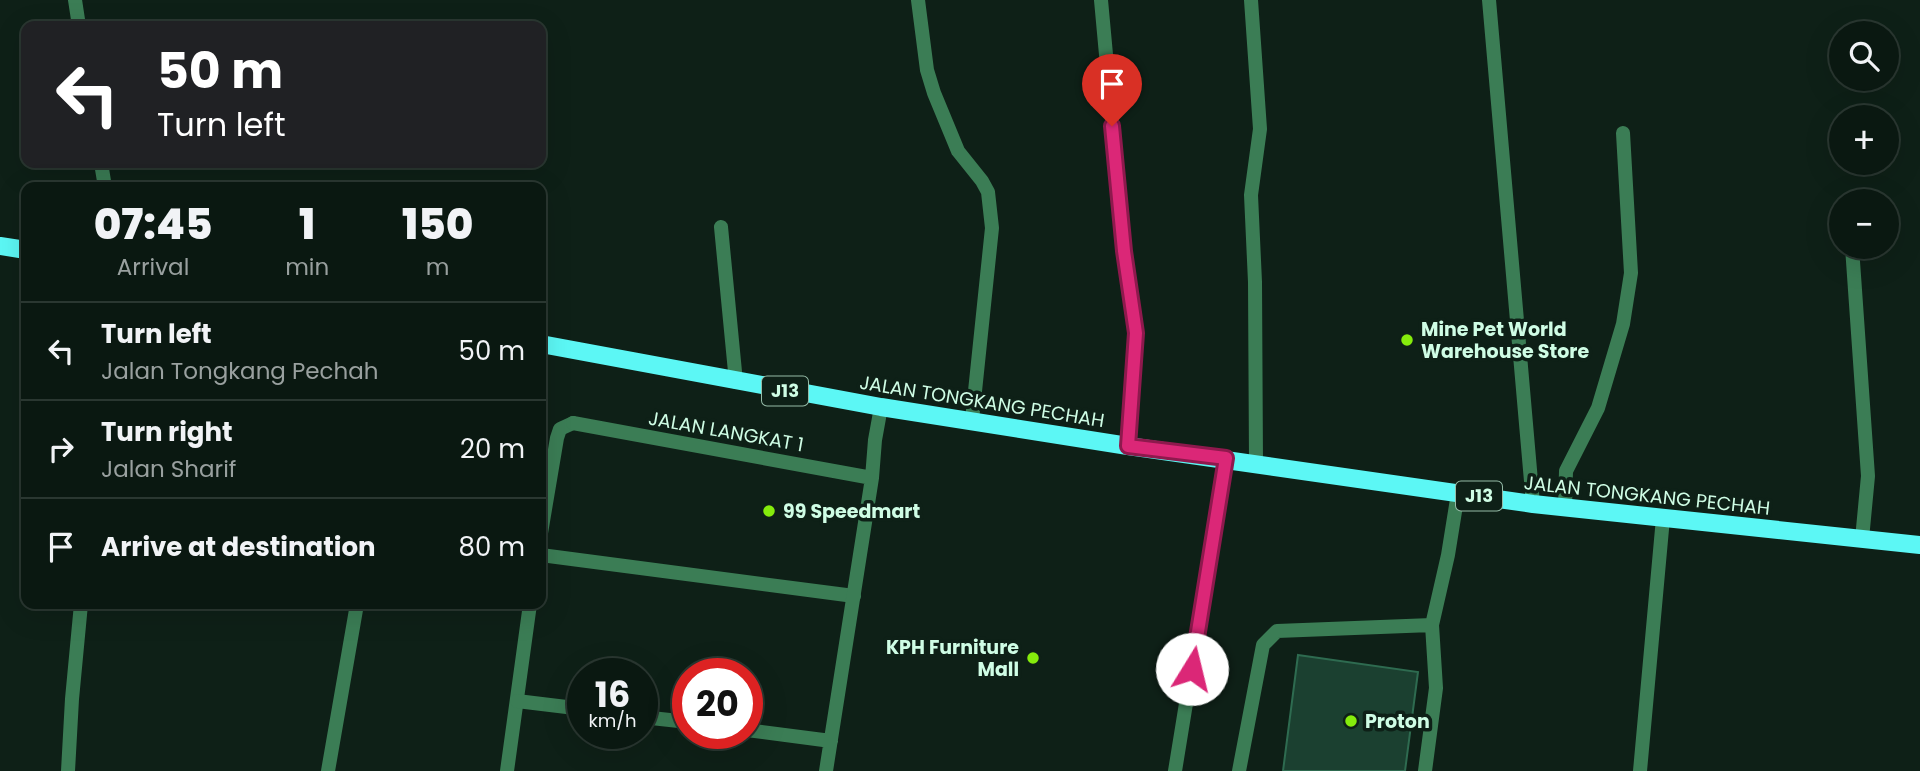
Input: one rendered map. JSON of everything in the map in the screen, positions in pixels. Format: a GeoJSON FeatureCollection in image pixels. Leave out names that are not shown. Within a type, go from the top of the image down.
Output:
{"type":"FeatureCollection","features":[{"type":"Feature","properties":{"kind":"main road"},"geometry":{"type":"LineString","coordinates":[[0,246],[21,249]]}},
{"type":"Feature","properties":{"kind":"main road","name":"JALAN TONGKANG PECHAH"},"geometry":{"type":"LineString","coordinates":[[546,345],[736,382],[1128,446],[1533,504],[1920,545]]}},
{"type":"Feature","properties":{"kind":"street"},"geometry":{"type":"LineString","coordinates":[[75,0],[78,21]]}},
{"type":"Feature","properties":{"kind":"street"},"geometry":{"type":"LineString","coordinates":[[918,0],[926,70],[934,93],[958,151],[988,191],[992,228],[972,420]]}},
{"type":"Feature","properties":{"kind":"street"},"geometry":{"type":"LineString","coordinates":[[1101,0],[1124,251],[1136,333],[1128,446]]}},
{"type":"Feature","properties":{"kind":"street"},"geometry":{"type":"LineString","coordinates":[[1251,0],[1261,129],[1251,195],[1255,282],[1256,463]]}},
{"type":"Feature","properties":{"kind":"street"},"geometry":{"type":"LineString","coordinates":[[1489,0],[1533,504]]}},
{"type":"Feature","properties":{"kind":"street"},"geometry":{"type":"LineString","coordinates":[[1566,508],[1566,471],[1598,408],[1623,324],[1631,273],[1623,133]]}},
{"type":"Feature","properties":{"kind":"street"},"geometry":{"type":"LineString","coordinates":[[721,227],[736,382]]}},
{"type":"Feature","properties":{"kind":"street"},"geometry":{"type":"LineString","coordinates":[[1853,259],[1868,476],[1862,539]]}},
{"type":"Feature","properties":{"kind":"street"},"geometry":{"type":"LineString","coordinates":[[825,771],[881,407]]}},
{"type":"Feature","properties":{"kind":"street","name":"JALAN LANGKAT 1"},"geometry":{"type":"LineString","coordinates":[[546,503],[557,438],[561,429],[573,423],[872,472]]}},
{"type":"Feature","properties":{"kind":"street"},"geometry":{"type":"LineString","coordinates":[[1175,771],[1226,458]]}},
{"type":"Feature","properties":{"kind":"street"},"geometry":{"type":"LineString","coordinates":[[1425,771],[1436,688],[1432,625],[1458,494]]}},
{"type":"Feature","properties":{"kind":"street"},"geometry":{"type":"LineString","coordinates":[[1640,771],[1663,518]]}},
{"type":"Feature","properties":{"kind":"street"},"geometry":{"type":"LineString","coordinates":[[546,556],[854,596]]}},
{"type":"Feature","properties":{"kind":"street"},"geometry":{"type":"LineString","coordinates":[[68,771],[81,609]]}},
{"type":"Feature","properties":{"kind":"street"},"geometry":{"type":"LineString","coordinates":[[328,771],[356,609]]}},
{"type":"Feature","properties":{"kind":"street"},"geometry":{"type":"LineString","coordinates":[[507,771],[529,609]]}},
{"type":"Feature","properties":{"kind":"street"},"geometry":{"type":"LineString","coordinates":[[1239,771],[1264,645],[1270,636],[1277,631],[1432,625]]}},
{"type":"Feature","properties":{"kind":"street"},"geometry":{"type":"LineString","coordinates":[[517,701],[567,707]]}},
{"type":"Feature","properties":{"kind":"street"},"geometry":{"type":"LineString","coordinates":[[763,732],[831,741]]}},
{"type":"Feature","properties":{"kind":"building","name":"Proton"},"geometry":{"type":"Polygon","coordinates":[[[1298,655],[1418,672],[1405,771],[1283,771],[1298,655]]]}},
{"type":"Feature","properties":{"kind":"place","name":"Mine Pet World Warehouse Store"},"geometry":{"type":"Point","coordinates":[1407,340]}},
{"type":"Feature","properties":{"kind":"place","name":"99 Speedmart"},"geometry":{"type":"Point","coordinates":[769,511]}},
{"type":"Feature","properties":{"kind":"place","name":"KPH Furniture Mall"},"geometry":{"type":"Point","coordinates":[1033,658]}},
{"type":"Feature","properties":{"kind":"place","name":"Proton"},"geometry":{"type":"Point","coordinates":[1351,721]}},
{"type":"Feature","properties":{"kind":"route"},"geometry":{"type":"LineString","coordinates":[[1112,126],[1124,251],[1136,333],[1128,446],[1226,458],[1192,669]]}}]}
